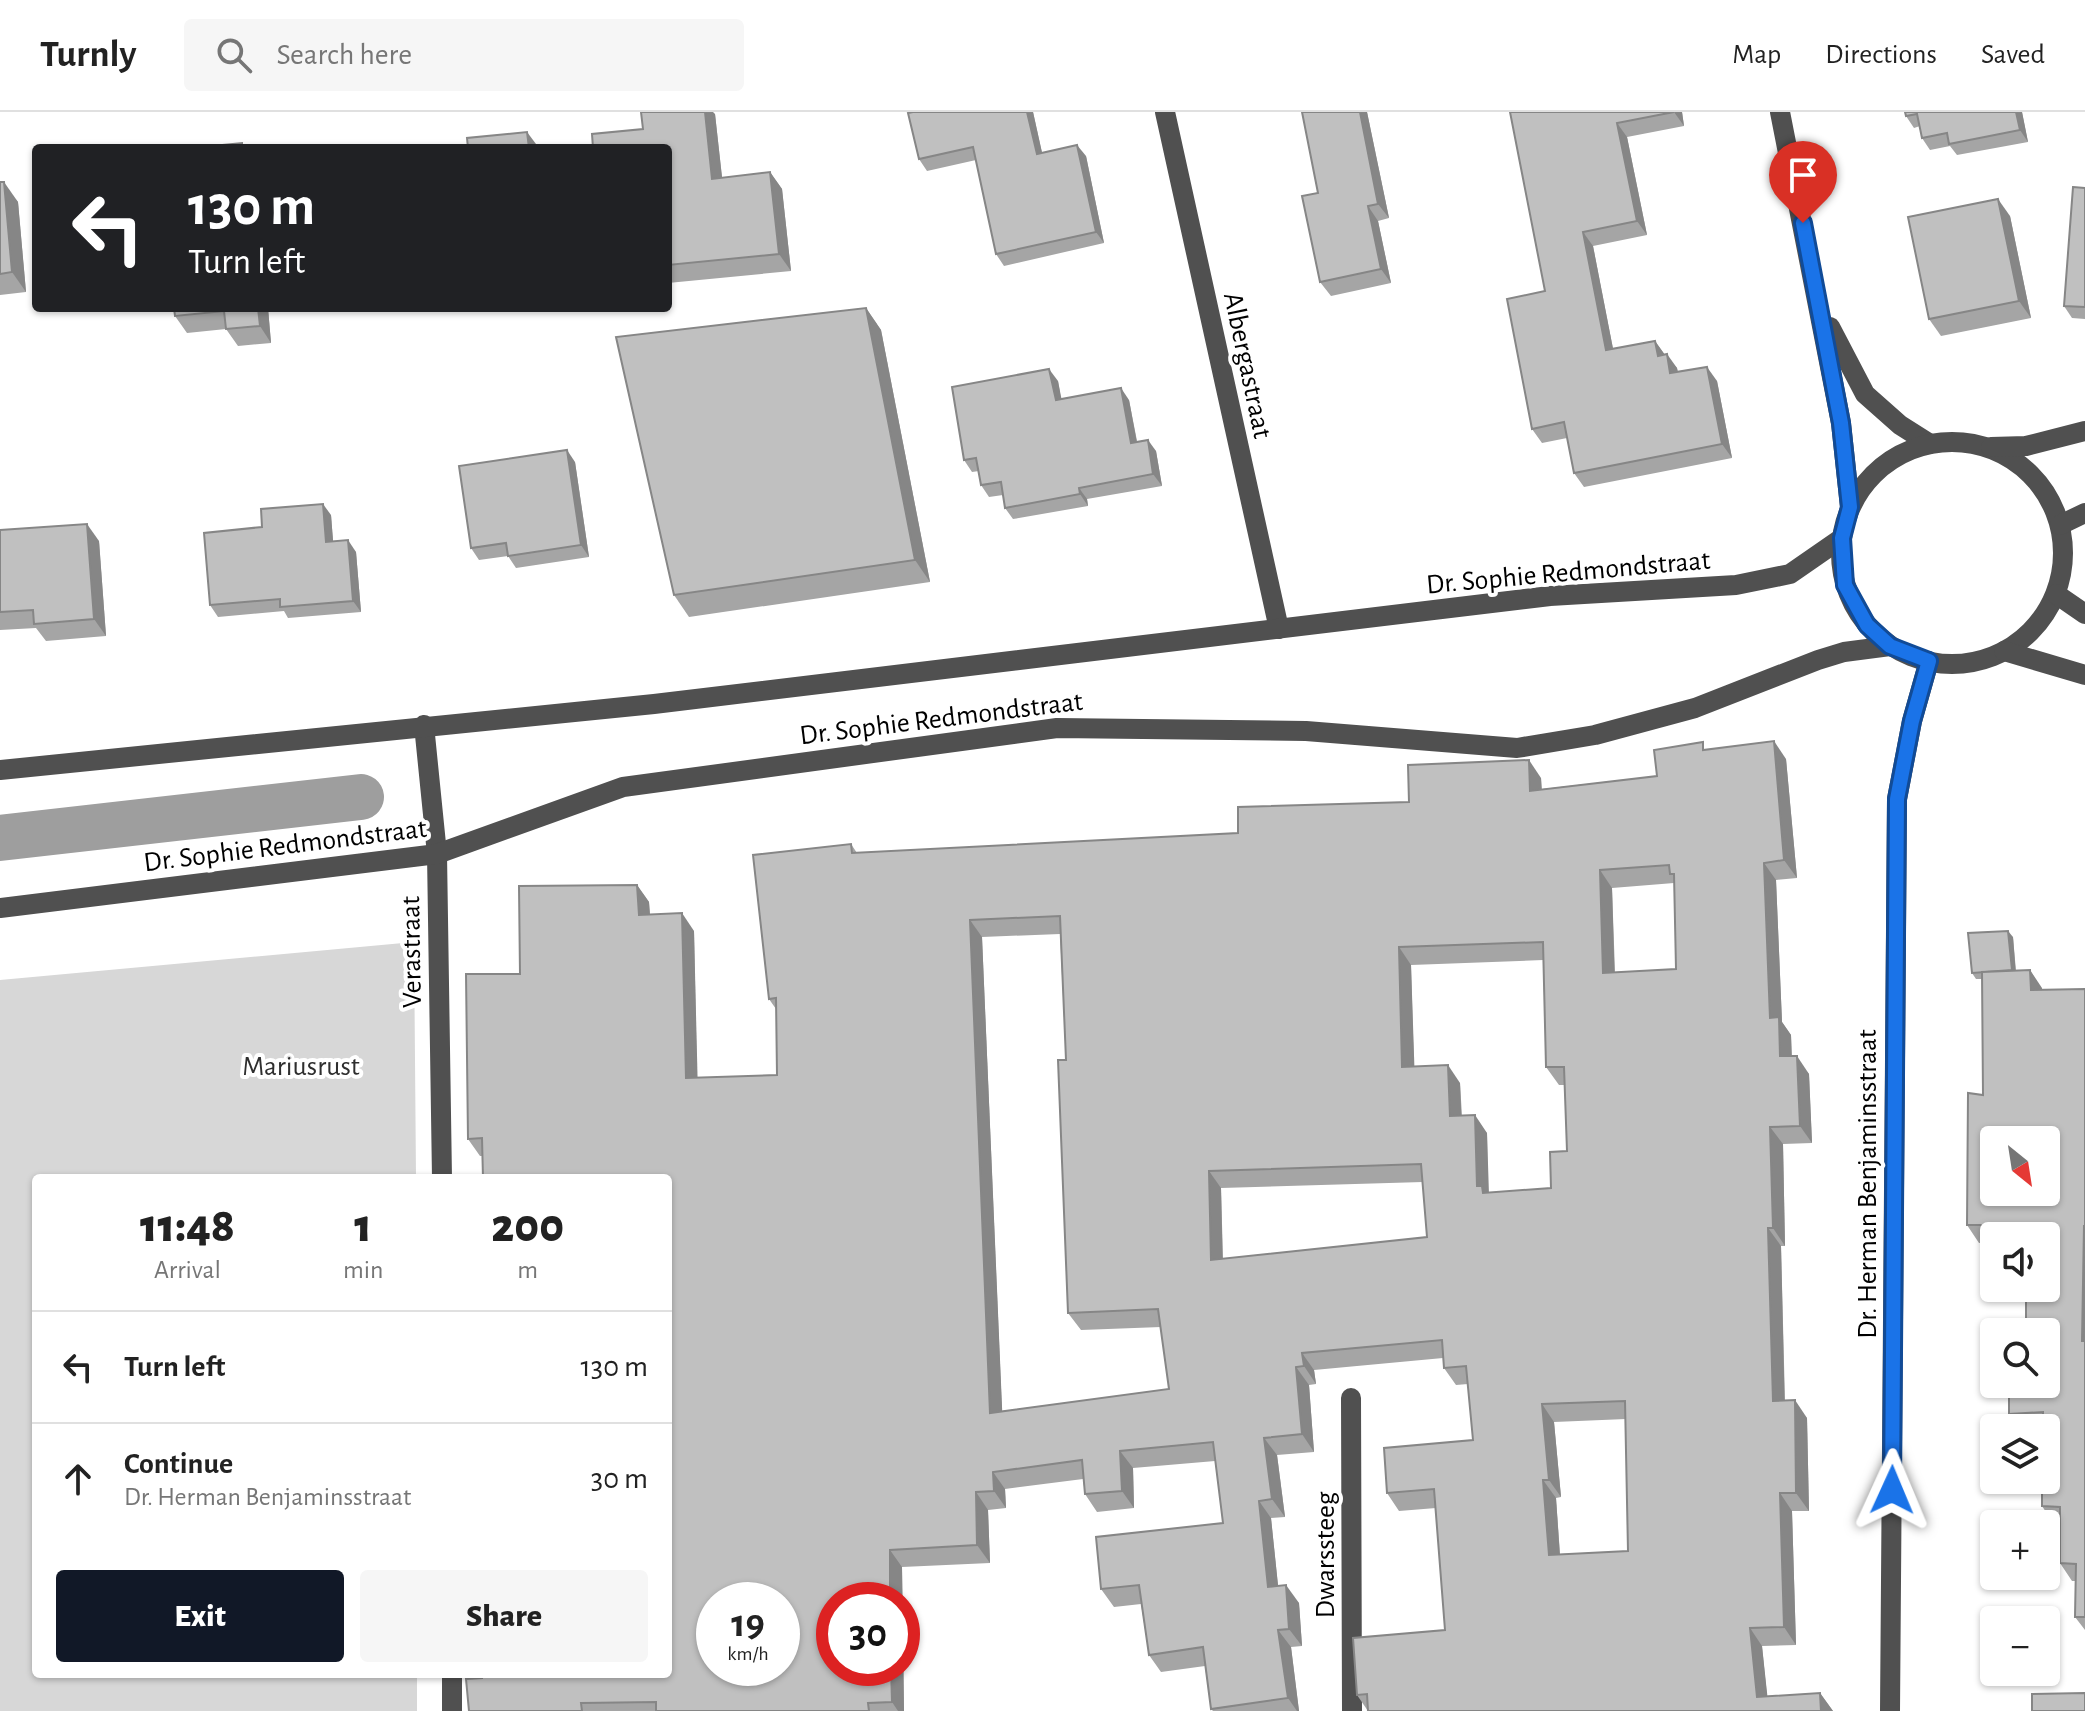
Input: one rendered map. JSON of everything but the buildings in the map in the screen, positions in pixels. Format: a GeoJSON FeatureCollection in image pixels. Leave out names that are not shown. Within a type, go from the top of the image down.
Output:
{"type":"FeatureCollection","features":[{"type":"Feature","properties":{"kind":"street","name":"Albergastraat"},"geometry":{"type":"LineString","coordinates":[[1165,112],[1279,629]]}},
{"type":"Feature","properties":{"kind":"street"},"geometry":{"type":"LineString","coordinates":[[1780,112],[1841,423],[1850,507],[1842,538],[1845,585],[1867,625],[1890,646],[1929,661],[1970,663],[2004,651],[2026,637],[2043,617],[2056,594],[2064,547],[2060,525],[2042,486],[2028,471],[1987,447]]}},
{"type":"Feature","properties":{"kind":"street"},"geometry":{"type":"LineString","coordinates":[[1819,305],[1865,394],[1900,425],[1930,444]]}},
{"type":"Feature","properties":{"kind":"street"},"geometry":{"type":"LineString","coordinates":[[1850,507],[1884,465],[1930,444],[2026,446],[2085,431]]}},
{"type":"Feature","properties":{"kind":"street"},"geometry":{"type":"LineString","coordinates":[[2060,525],[2085,513]]}},
{"type":"Feature","properties":{"kind":"street","name":"Dr. Sophie Redmondstraat"},"geometry":{"type":"LineString","coordinates":[[0,770],[654,704],[1550,596],[1770,581],[1790,574],[1842,538]]}},
{"type":"Feature","properties":{"kind":"street"},"geometry":{"type":"LineString","coordinates":[[2056,594],[2085,614]]}},
{"type":"Feature","properties":{"kind":"street","name":"Dr. Sophie Redmondstraat"},"geometry":{"type":"LineString","coordinates":[[0,908],[437,854],[623,787],[1057,728],[1306,731],[1517,748],[1595,735],[1695,708],[1831,656],[1890,646]]}},
{"type":"Feature","properties":{"kind":"street"},"geometry":{"type":"LineString","coordinates":[[2004,651],[2085,675]]}},
{"type":"Feature","properties":{"kind":"street","name":"Dr. Herman Benjaminsstraat"},"geometry":{"type":"LineString","coordinates":[[1890,1711],[1897,799],[1912,721],[1929,661]]}},
{"type":"Feature","properties":{"kind":"street","name":"Verastraat"},"geometry":{"type":"LineString","coordinates":[[424,725],[437,854],[442,1174]]}},
{"type":"Feature","properties":{"kind":"street","name":"Dwarssteeg"},"geometry":{"type":"LineString","coordinates":[[1351,1398],[1352,1711]]}},
{"type":"Feature","properties":{"kind":"street"},"geometry":{"type":"LineString","coordinates":[[452,1678],[452,1711]]}},
{"type":"Feature","properties":{"kind":"green space","name":"Mariusrust"},"geometry":{"type":"Polygon","coordinates":[[[414,942],[416,1174],[32,1174],[32,1678],[417,1678],[417,1711],[0,1711],[0,980],[414,942]]]}},
{"type":"Feature","properties":{"kind":"waterway"},"geometry":{"type":"LineString","coordinates":[[0,838],[361,797]]}},
{"type":"Feature","properties":{"kind":"route"},"geometry":{"type":"LineString","coordinates":[[1803,223],[1841,423],[1850,507],[1842,538],[1841,561],[1845,585],[1867,625],[1890,646],[1909,656],[1929,661],[1912,721],[1897,799],[1892,1490]]}}]}
